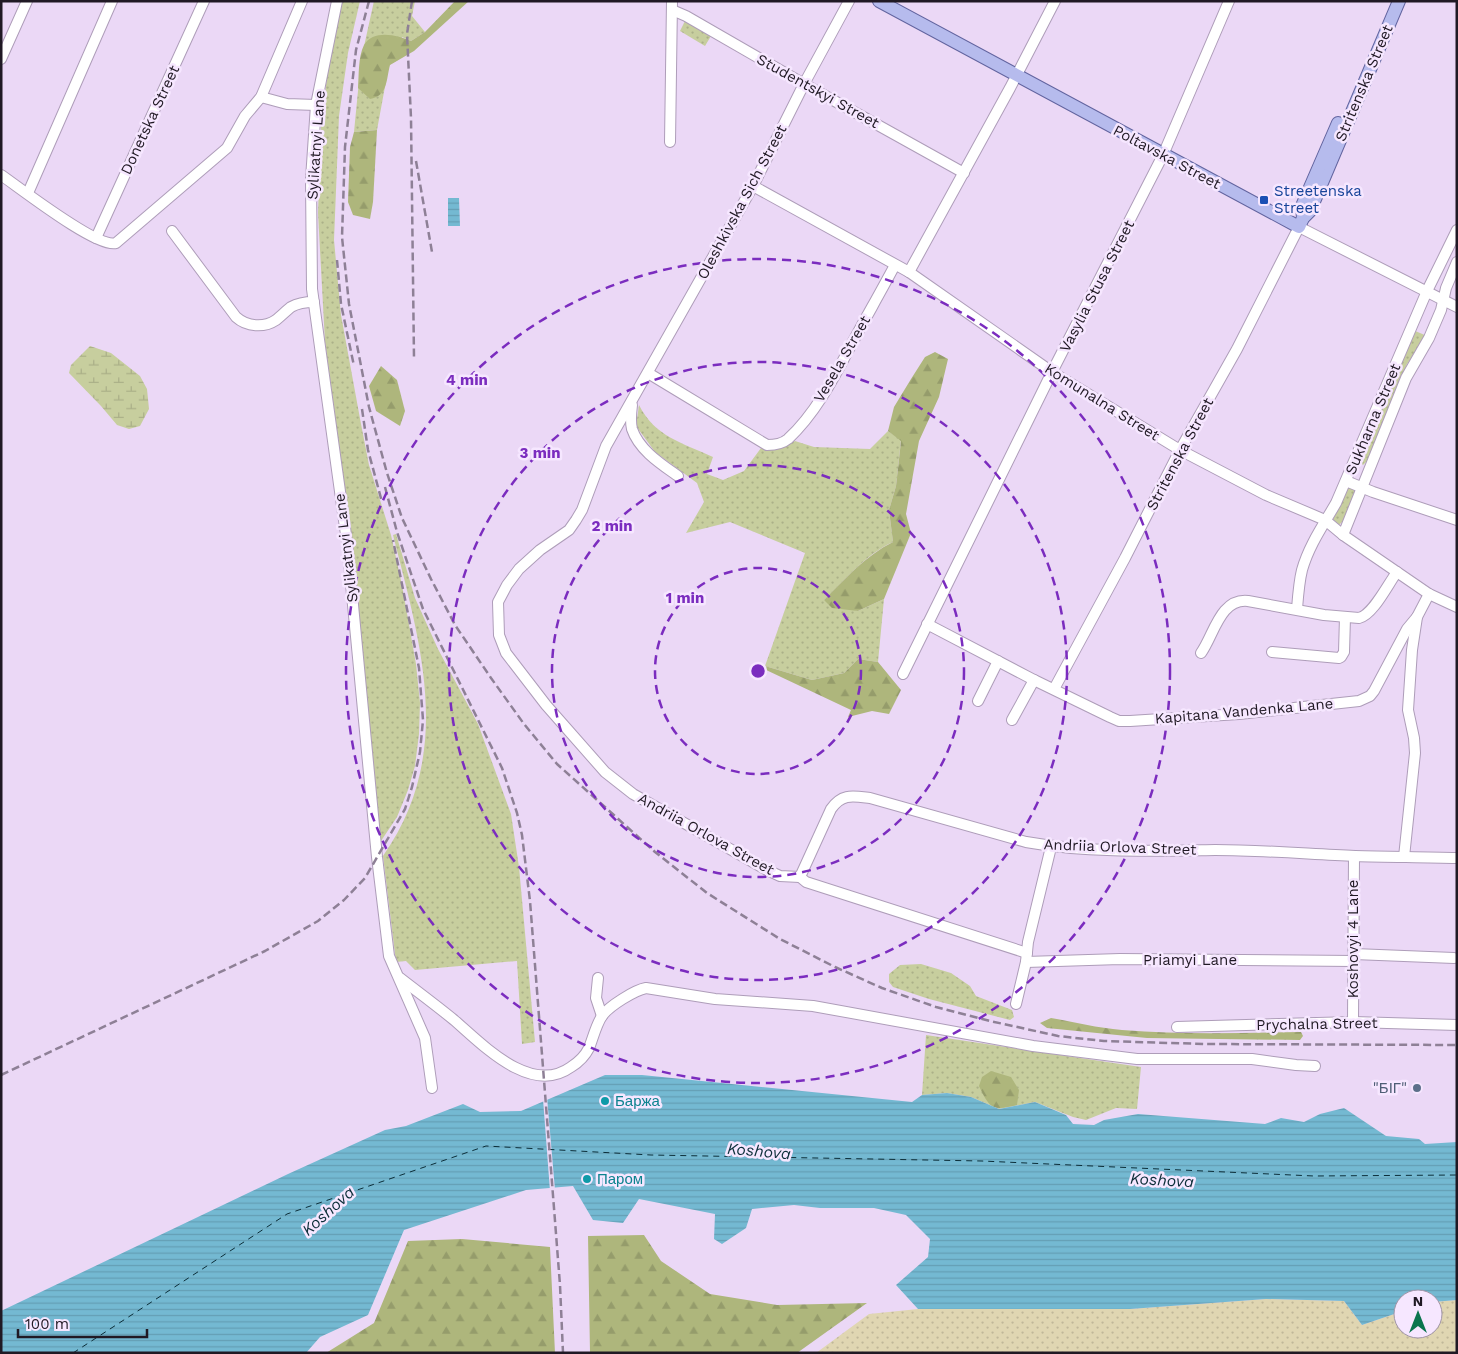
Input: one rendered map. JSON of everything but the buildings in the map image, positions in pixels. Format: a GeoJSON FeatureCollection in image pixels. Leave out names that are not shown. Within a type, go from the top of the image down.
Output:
{"type":"FeatureCollection","features":[{"type":"Feature","properties":{"kind":"main road","name":"Poltavska Street"},"geometry":{"type":"LineString","coordinates":[[880,1],[1163,155],[1300,222]]}},
{"type":"Feature","properties":{"kind":"main road","name":"Stritenska Street"},"geometry":{"type":"LineString","coordinates":[[1300,222],[1302,206],[1391,1]]}},
{"type":"Feature","properties":{"kind":"main road","name":"Stritenska Street"},"geometry":{"type":"LineString","coordinates":[[1300,222],[1310,211],[1399,1]]}},
{"type":"Feature","properties":{"kind":"street"},"geometry":{"type":"LineString","coordinates":[[1,59],[27,1]]}},
{"type":"Feature","properties":{"kind":"street"},"geometry":{"type":"LineString","coordinates":[[28,193],[112,1]]}},
{"type":"Feature","properties":{"kind":"street","name":"Donetska Street"},"geometry":{"type":"LineString","coordinates":[[96,238],[204,1]]}},
{"type":"Feature","properties":{"kind":"street"},"geometry":{"type":"LineString","coordinates":[[1,175],[86,234],[109,244],[116,243],[227,148],[245,116],[261,97],[302,1]]}},
{"type":"Feature","properties":{"kind":"street","name":"Sylikatnyi Lane"},"geometry":{"type":"LineString","coordinates":[[337,1],[316,104],[311,179],[312,289],[347,542],[377,857],[389,956],[425,1038],[432,1088]]}},
{"type":"Feature","properties":{"kind":"street","name":"Oleshkivska Sich Street"},"geometry":{"type":"LineString","coordinates":[[632,402],[753,186],[804,84],[850,1]]}},
{"type":"Feature","properties":{"kind":"street"},"geometry":{"type":"LineString","coordinates":[[910,272],[1055,1]]}},
{"type":"Feature","properties":{"kind":"street","name":"Vasylia Stusa Street"},"geometry":{"type":"LineString","coordinates":[[902,674],[1052,372],[1163,155],[1229,1]]}},
{"type":"Feature","properties":{"kind":"street"},"geometry":{"type":"LineString","coordinates":[[670,142],[672,6]]}},
{"type":"Feature","properties":{"kind":"street","name":"Studentskyi Street"},"geometry":{"type":"LineString","coordinates":[[672,6],[804,84],[964,173]]}},
{"type":"Feature","properties":{"kind":"street"},"geometry":{"type":"LineString","coordinates":[[261,97],[287,104],[316,104]]}},
{"type":"Feature","properties":{"kind":"street","name":"Komunalna Street"},"geometry":{"type":"LineString","coordinates":[[753,186],[910,272],[1052,372],[1180,450],[1266,495],[1325,520],[1343,535],[1429,594],[1457,607]]}},
{"type":"Feature","properties":{"kind":"street","name":"Poltavska Street"},"geometry":{"type":"LineString","coordinates":[[1300,222],[1457,307]]}},
{"type":"Feature","properties":{"kind":"street","name":"Stritenska Street"},"geometry":{"type":"LineString","coordinates":[[1054,689],[1125,558],[1180,450],[1237,349],[1300,222]]}},
{"type":"Feature","properties":{"kind":"street","name":"Sukharna Street"},"geometry":{"type":"LineString","coordinates":[[1297,609],[1302,570],[1307,557],[1325,520],[1336,503],[1427,291],[1457,230]]}},
{"type":"Feature","properties":{"kind":"street"},"geometry":{"type":"LineString","coordinates":[[172,231],[241,322],[265,325],[275,321],[297,304],[314,302]]}},
{"type":"Feature","properties":{"kind":"street","name":"Sukharna Street"},"geometry":{"type":"LineString","coordinates":[[1343,535],[1406,378],[1430,338],[1444,300],[1446,288],[1457,262]]}},
{"type":"Feature","properties":{"kind":"street","name":"Vesela Street"},"geometry":{"type":"LineString","coordinates":[[648,373],[767,445],[783,442],[789,438],[816,407],[895,264]]}},
{"type":"Feature","properties":{"kind":"street"},"geometry":{"type":"LineString","coordinates":[[632,402],[632,431],[650,456],[678,476]]}},
{"type":"Feature","properties":{"kind":"street","name":"Andriia Orlova Street"},"geometry":{"type":"LineString","coordinates":[[632,402],[606,446],[582,510],[576,520],[569,530],[540,550],[519,569],[507,585],[498,602],[499,635],[506,653],[546,705],[605,772],[633,794],[767,870],[787,877],[800,876],[831,809],[836,802],[844,797],[855,796],[870,798],[1026,842],[1051,847],[1159,852],[1215,850],[1457,858]]}},
{"type":"Feature","properties":{"kind":"street"},"geometry":{"type":"LineString","coordinates":[[1346,481],[1415,507],[1457,520]]}},
{"type":"Feature","properties":{"kind":"street"},"geometry":{"type":"LineString","coordinates":[[1201,653],[1223,612],[1233,602],[1241,600],[1359,618],[1366,615],[1396,572]]}},
{"type":"Feature","properties":{"kind":"street"},"geometry":{"type":"LineString","coordinates":[[1404,857],[1415,753],[1408,710],[1412,650],[1417,617],[1429,594]]}},
{"type":"Feature","properties":{"kind":"street"},"geometry":{"type":"LineString","coordinates":[[1272,652],[1339,658],[1344,652],[1345,617]]}},
{"type":"Feature","properties":{"kind":"street","name":"Kapitana Vandenka Lane"},"geometry":{"type":"LineString","coordinates":[[927,624],[1034,680],[1122,721],[1240,714],[1359,701],[1370,696],[1380,682],[1407,629],[1417,617]]}},
{"type":"Feature","properties":{"kind":"street"},"geometry":{"type":"LineString","coordinates":[[978,701],[998,661]]}},
{"type":"Feature","properties":{"kind":"street"},"geometry":{"type":"LineString","coordinates":[[1012,720],[1034,680]]}},
{"type":"Feature","properties":{"kind":"street"},"geometry":{"type":"LineString","coordinates":[[1016,1004],[1051,847]]}},
{"type":"Feature","properties":{"kind":"street","name":"Koshovyi 4 Lane"},"geometry":{"type":"LineString","coordinates":[[1353,1022],[1354,856]]}},
{"type":"Feature","properties":{"kind":"street","name":"Priamyi Lane"},"geometry":{"type":"LineString","coordinates":[[800,876],[806,882],[1026,958],[1454,958]]}},
{"type":"Feature","properties":{"kind":"street"},"geometry":{"type":"LineString","coordinates":[[398,976],[497,1057],[516,1068],[536,1076],[549,1076],[566,1071],[579,1062],[587,1052],[602,1016],[629,994],[646,988],[715,999],[813,1006],[1033,1046],[1137,1059],[1252,1059],[1315,1066]]}},
{"type":"Feature","properties":{"kind":"street"},"geometry":{"type":"LineString","coordinates":[[598,978],[596,998],[602,1016]]}},
{"type":"Feature","properties":{"kind":"street","name":"Prychalna Street"},"geometry":{"type":"LineString","coordinates":[[1177,1027],[1353,1022],[1457,1025]]}},
{"type":"Feature","properties":{"kind":"green space"},"geometry":{"type":"Polygon","coordinates":[[[342,1],[360,1],[348,53],[339,116],[334,240],[341,315],[369,465],[391,535],[402,585],[416,664],[420,703],[415,766],[397,817],[379,844],[352,541],[325,342],[318,213],[321,124],[327,77],[342,1]]]}},
{"type":"Feature","properties":{"kind":"green space"},"geometry":{"type":"Polygon","coordinates":[[[374,1],[415,1],[412,16],[425,32],[411,41],[402,37],[398,60],[389,65],[377,130],[354,132],[361,60],[374,1]]]}},
{"type":"Feature","properties":{"kind":"green space"},"geometry":{"type":"Polygon","coordinates":[[[455,1],[469,1],[414,51],[390,65],[385,86],[380,95],[370,99],[358,88],[361,55],[364,45],[368,40],[379,35],[393,35],[411,41],[425,32],[455,1]]]}},
{"type":"Feature","properties":{"kind":"green space"},"geometry":{"type":"Polygon","coordinates":[[[685,21],[711,36],[705,46],[680,31],[685,21]]]}},
{"type":"Feature","properties":{"kind":"green space"},"geometry":{"type":"Polygon","coordinates":[[[377,130],[373,202],[370,219],[353,215],[348,202],[350,147],[354,132],[377,130]]]}},
{"type":"Feature","properties":{"kind":"green space"},"geometry":{"type":"Polygon","coordinates":[[[1413,330],[1427,336],[1407,364],[1367,461],[1363,465],[1360,462],[1361,459],[1402,362],[1413,330]]]}},
{"type":"Feature","properties":{"kind":"green space"},"geometry":{"type":"Polygon","coordinates":[[[90,346],[111,353],[140,376],[147,389],[149,409],[140,426],[129,429],[117,425],[69,373],[71,365],[90,346]]]}},
{"type":"Feature","properties":{"kind":"green space"},"geometry":{"type":"Polygon","coordinates":[[[935,352],[948,359],[939,397],[919,441],[906,514],[911,533],[884,599],[858,611],[832,608],[824,600],[865,561],[893,542],[889,510],[896,486],[901,441],[888,431],[894,407],[925,357],[935,352]]]}},
{"type":"Feature","properties":{"kind":"green space"},"geometry":{"type":"Polygon","coordinates":[[[381,366],[397,380],[405,411],[400,426],[376,411],[369,386],[381,366]]]}},
{"type":"Feature","properties":{"kind":"green space"},"geometry":{"type":"Polygon","coordinates":[[[639,405],[653,425],[662,432],[681,443],[713,457],[707,474],[723,480],[744,471],[761,448],[779,448],[795,441],[814,447],[870,449],[888,431],[901,440],[896,486],[889,510],[893,542],[865,561],[824,600],[858,611],[884,599],[878,662],[858,659],[844,673],[812,680],[765,666],[805,553],[730,522],[686,533],[704,502],[697,483],[655,452],[636,426],[639,405]]]}},
{"type":"Feature","properties":{"kind":"green space"},"geometry":{"type":"Polygon","coordinates":[[[1349,486],[1356,490],[1344,520],[1339,525],[1333,520],[1349,486]]]}},
{"type":"Feature","properties":{"kind":"green space"},"geometry":{"type":"Polygon","coordinates":[[[396,534],[415,598],[438,649],[478,724],[511,814],[519,867],[535,1042],[522,1044],[517,961],[415,970],[406,961],[396,962],[383,856],[405,817],[419,778],[425,738],[426,698],[413,618],[393,535],[396,534]]]}},
{"type":"Feature","properties":{"kind":"green space"},"geometry":{"type":"Polygon","coordinates":[[[858,659],[878,662],[901,690],[889,714],[872,711],[848,717],[851,710],[764,669],[765,666],[812,680],[844,673],[858,659]]]}},
{"type":"Feature","properties":{"kind":"green space"},"geometry":{"type":"Polygon","coordinates":[[[921,964],[951,973],[970,986],[976,996],[1012,1010],[1014,1017],[1010,1020],[929,999],[893,987],[889,982],[889,974],[900,965],[921,964]]]}},
{"type":"Feature","properties":{"kind":"green space"},"geometry":{"type":"Polygon","coordinates":[[[1051,1018],[1144,1032],[1301,1032],[1303,1036],[1300,1040],[1147,1038],[1047,1028],[1040,1023],[1051,1018]]]}},
{"type":"Feature","properties":{"kind":"green space"},"geometry":{"type":"Polygon","coordinates":[[[926,1035],[1141,1067],[1137,1109],[1116,1108],[1086,1120],[1035,1102],[999,1109],[971,1097],[947,1093],[922,1095],[926,1035]]]}},
{"type":"Feature","properties":{"kind":"green space"},"geometry":{"type":"Polygon","coordinates":[[[991,1071],[1011,1077],[1019,1090],[1017,1105],[997,1108],[989,1104],[979,1086],[982,1077],[991,1071]]]}},
{"type":"Feature","properties":{"kind":"green space"},"geometry":{"type":"Polygon","coordinates":[[[644,1235],[661,1261],[710,1294],[777,1305],[867,1303],[797,1353],[590,1353],[588,1236],[644,1235]]]}},
{"type":"Feature","properties":{"kind":"green space"},"geometry":{"type":"Polygon","coordinates":[[[462,1239],[550,1247],[555,1353],[326,1353],[374,1323],[408,1241],[462,1239]]]}},
{"type":"Feature","properties":{"kind":"sand"},"geometry":{"type":"Polygon","coordinates":[[[1266,1299],[1344,1301],[1362,1325],[1393,1314],[1393,1339],[1443,1339],[1443,1301],[1457,1300],[1457,1353],[816,1353],[869,1314],[918,1309],[1130,1309],[1266,1299]]]}},
{"type":"Feature","properties":{"kind":"water"},"geometry":{"type":"Polygon","coordinates":[[[448,198],[459,198],[460,226],[448,226],[448,198]]]}},
{"type":"Feature","properties":{"kind":"water","name":"Koshova"},"geometry":{"type":"Polygon","coordinates":[[[605,1075],[642,1075],[912,1102],[922,1095],[947,1093],[971,1097],[999,1109],[1035,1102],[1066,1115],[1073,1124],[1094,1125],[1104,1120],[1138,1114],[1265,1124],[1281,1118],[1304,1122],[1320,1114],[1344,1108],[1386,1136],[1419,1139],[1425,1144],[1457,1142],[1457,1300],[1443,1301],[1443,1289],[1393,1289],[1393,1314],[1362,1325],[1344,1301],[1266,1299],[1130,1309],[918,1309],[896,1285],[928,1257],[930,1239],[906,1215],[874,1208],[820,1208],[794,1205],[752,1209],[746,1228],[722,1244],[714,1239],[715,1214],[639,1199],[623,1223],[593,1220],[573,1186],[526,1190],[404,1230],[368,1315],[320,1337],[306,1353],[1,1353],[1,1311],[288,1174],[385,1130],[406,1126],[463,1104],[480,1112],[521,1111],[605,1075]]]}},
{"type":"Feature","properties":{"kind":"pier"},"geometry":{"type":"Polygon","coordinates":[[[547,1097],[555,1190],[550,1191],[543,1099],[547,1097]]]}},
{"type":"Feature","properties":{"kind":"ferry route"},"geometry":{"type":"LineString","coordinates":[[73,1353],[287,1214],[486,1146],[651,1155],[982,1161],[1314,1176],[1457,1175]]}},
{"type":"Feature","properties":{"kind":"railway"},"geometry":{"type":"LineString","coordinates":[[369,1],[356,50],[345,147],[342,237],[349,304],[369,407],[387,473],[402,518],[455,625],[524,724],[557,764],[655,852],[707,893],[780,939],[835,967],[882,988],[936,1007],[1058,1036],[1104,1041],[1205,1044],[1457,1045]]}},
{"type":"Feature","properties":{"kind":"railway"},"geometry":{"type":"LineString","coordinates":[[412,1],[407,34],[411,118],[414,358]]}},
{"type":"Feature","properties":{"kind":"railway"},"geometry":{"type":"LineString","coordinates":[[416,161],[432,252]]}},
{"type":"Feature","properties":{"kind":"railway"},"geometry":{"type":"LineString","coordinates":[[337,260],[341,304],[354,366]]}},
{"type":"Feature","properties":{"kind":"railway"},"geometry":{"type":"LineString","coordinates":[[362,409],[368,450],[382,502]]}},
{"type":"Feature","properties":{"kind":"railway"},"geometry":{"type":"LineString","coordinates":[[385,487],[397,532],[423,609],[502,768],[517,813],[522,835],[530,901],[560,1285],[563,1353]]}},
{"type":"Feature","properties":{"kind":"railway"},"geometry":{"type":"LineString","coordinates":[[1,1075],[265,951],[318,921],[344,900],[365,878],[405,809],[420,752],[423,720],[419,668],[393,540]]}},
{"type":"Feature","properties":{"kind":"place","name":"Streetenska Street"},"geometry":{"type":"Point","coordinates":[1264,200]}},
{"type":"Feature","properties":{"kind":"place","name":"\"БІГ\""},"geometry":{"type":"Point","coordinates":[1417,1088]}},
{"type":"Feature","properties":{"kind":"place","name":"Баржа"},"geometry":{"type":"Point","coordinates":[605,1101]}},
{"type":"Feature","properties":{"kind":"place","name":"Паром"},"geometry":{"type":"Point","coordinates":[587,1179]}}]}
